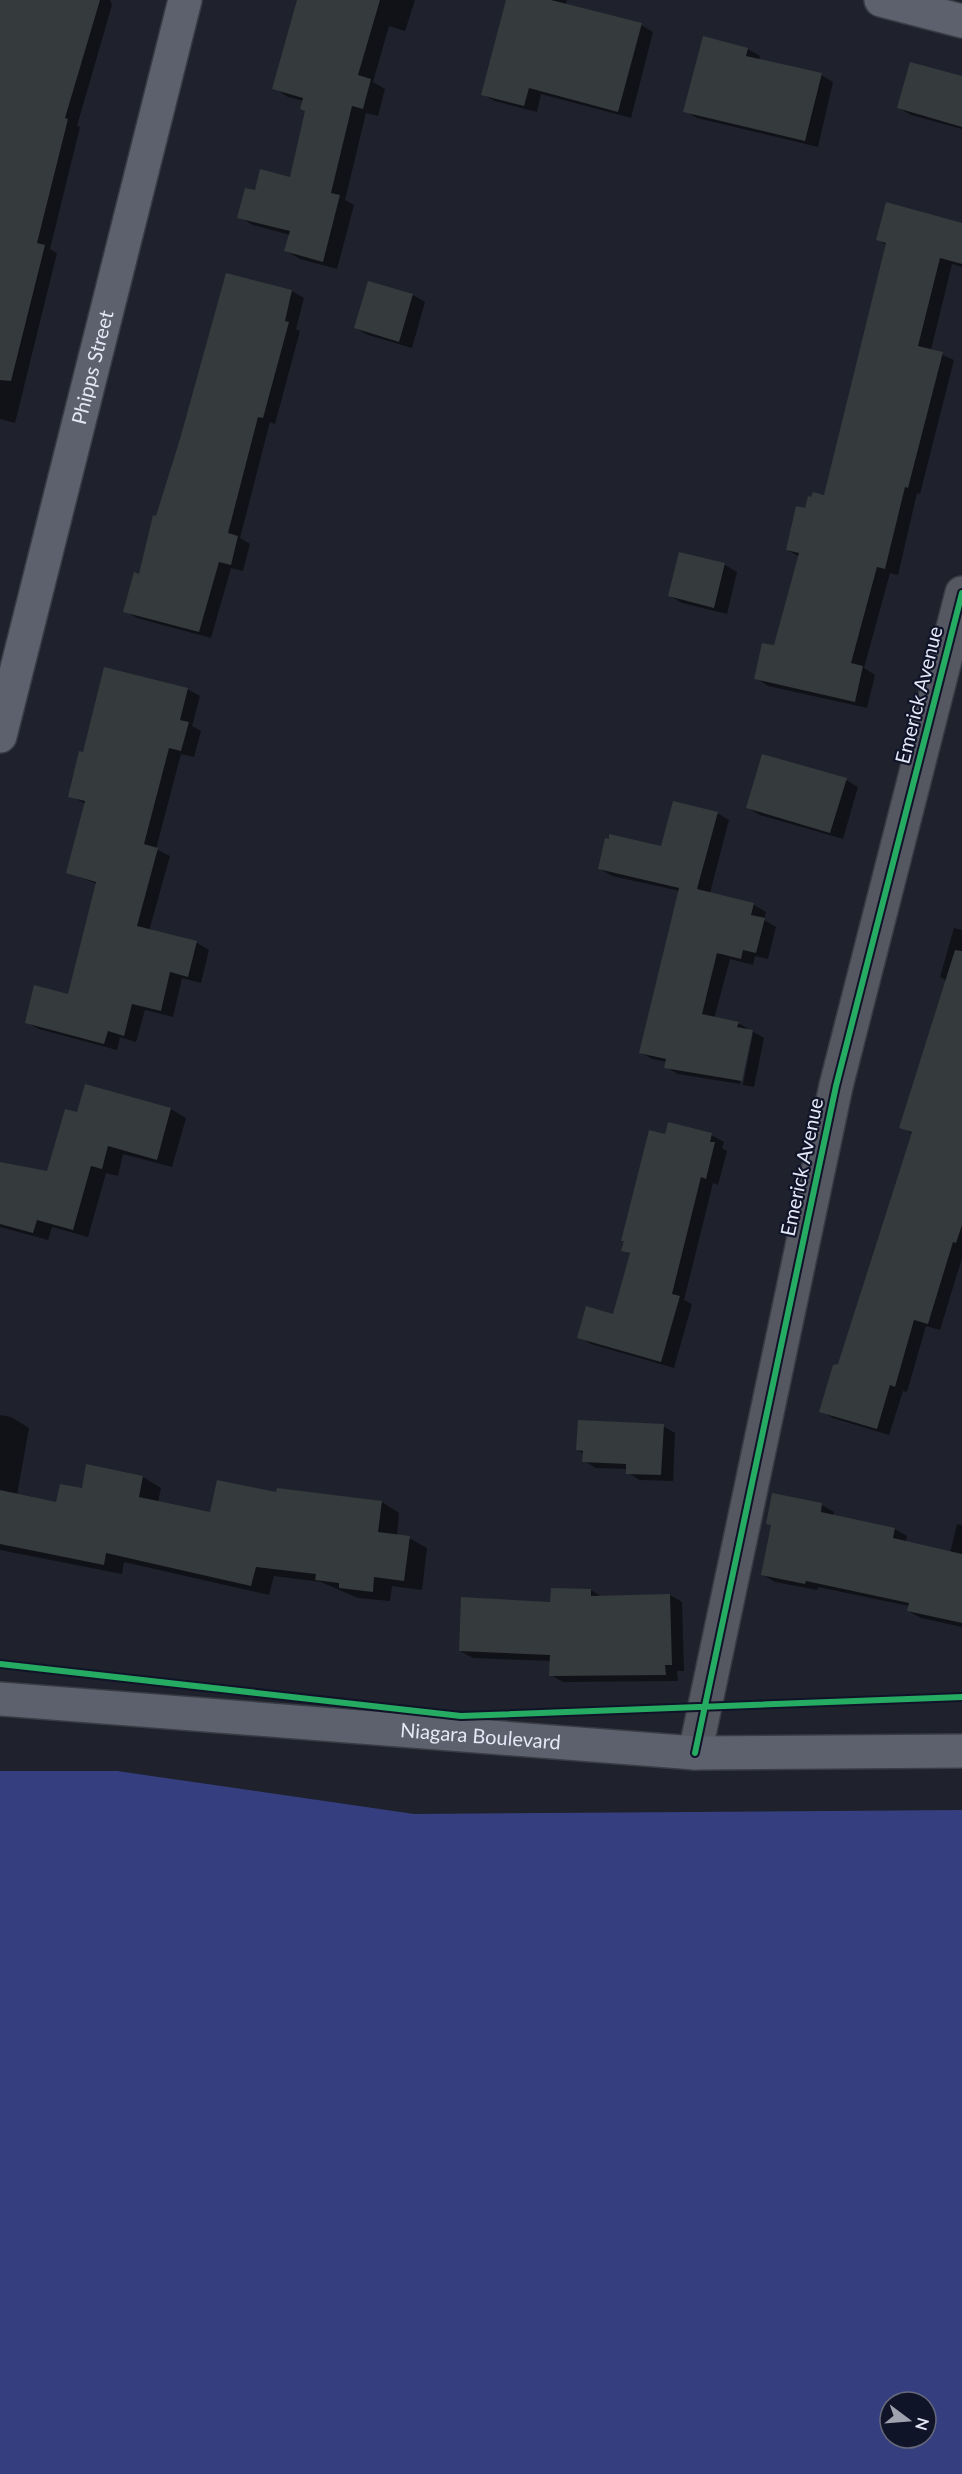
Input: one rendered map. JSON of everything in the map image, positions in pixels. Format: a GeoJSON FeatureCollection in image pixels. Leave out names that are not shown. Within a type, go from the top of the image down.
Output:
{"type":"FeatureCollection","features":[{"type":"Feature","properties":{"kind":"main road","name":"Phipps Street"},"geometry":{"type":"LineString","coordinates":[[0,736],[185,0]]}},
{"type":"Feature","properties":{"kind":"main road"},"geometry":{"type":"LineString","coordinates":[[881,0],[962,21]]}},
{"type":"Feature","properties":{"kind":"main road","name":"Niagara Boulevard"},"geometry":{"type":"LineString","coordinates":[[0,1699],[695,1753],[962,1751]]}},
{"type":"Feature","properties":{"kind":"street","name":"Emerick Avenue"},"geometry":{"type":"LineString","coordinates":[[695,1753],[836,1086],[962,592]]}},
{"type":"Feature","properties":{"kind":"water"},"geometry":{"type":"Polygon","coordinates":[[[0,1771],[117,1771],[414,1814],[962,1810],[962,2474],[0,2474],[0,1771]]]}},
{"type":"Feature","properties":{"kind":"building"},"geometry":{"type":"Polygon","coordinates":[[[0,0],[100,0],[65,118],[68,119],[37,243],[45,245],[11,381],[0,380],[0,0]]]}},
{"type":"Feature","properties":{"kind":"building"},"geometry":{"type":"Polygon","coordinates":[[[297,0],[380,0],[358,75],[371,79],[363,109],[352,106],[331,193],[340,195],[323,262],[284,251],[290,231],[237,218],[245,188],[255,190],[260,169],[290,177],[305,111],[300,109],[303,98],[272,89],[297,0]]]}},
{"type":"Feature","properties":{"kind":"building"},"geometry":{"type":"Polygon","coordinates":[[[506,0],[551,0],[642,23],[618,112],[529,88],[524,106],[481,95],[506,0]]]}},
{"type":"Feature","properties":{"kind":"building"},"geometry":{"type":"Polygon","coordinates":[[[703,36],[748,48],[746,56],[822,73],[805,141],[683,112],[703,36]]]}},
{"type":"Feature","properties":{"kind":"building"},"geometry":{"type":"Polygon","coordinates":[[[910,62],[962,76],[962,127],[897,108],[910,62]]]}},
{"type":"Feature","properties":{"kind":"building"},"geometry":{"type":"Polygon","coordinates":[[[886,202],[962,223],[962,264],[940,258],[918,346],[943,352],[908,488],[905,487],[885,569],[877,567],[851,663],[863,666],[855,702],[754,679],[762,643],[774,645],[799,553],[786,550],[796,506],[805,508],[808,496],[811,497],[813,492],[824,495],[886,243],[876,240],[886,202]]]}},
{"type":"Feature","properties":{"kind":"building"},"geometry":{"type":"Polygon","coordinates":[[[226,273],[292,290],[285,321],[289,322],[263,418],[258,417],[228,533],[238,536],[231,565],[219,562],[199,632],[123,612],[134,572],[139,574],[153,515],[156,516],[180,439],[226,273]]]}},
{"type":"Feature","properties":{"kind":"building"},"geometry":{"type":"Polygon","coordinates":[[[368,281],[413,294],[399,342],[354,328],[368,281]]]}},
{"type":"Feature","properties":{"kind":"building"},"geometry":{"type":"Polygon","coordinates":[[[679,552],[725,563],[714,608],[668,596],[679,552]]]}},
{"type":"Feature","properties":{"kind":"building"},"geometry":{"type":"Polygon","coordinates":[[[104,667],[188,688],[180,720],[189,722],[181,751],[169,748],[144,844],[158,848],[137,926],[197,941],[188,977],[170,972],[161,1011],[132,1004],[124,1036],[108,1031],[104,1044],[25,1023],[34,985],[68,994],[96,882],[66,873],[85,801],[68,797],[79,751],[83,752],[104,667]]]}},
{"type":"Feature","properties":{"kind":"building"},"geometry":{"type":"Polygon","coordinates":[[[762,754],[847,778],[830,833],[746,808],[762,754]]]}},
{"type":"Feature","properties":{"kind":"building"},"geometry":{"type":"Polygon","coordinates":[[[673,801],[718,812],[697,889],[754,903],[751,915],[765,918],[756,953],[743,950],[741,959],[717,953],[702,1014],[739,1022],[737,1027],[753,1030],[742,1081],[664,1068],[666,1059],[639,1053],[679,888],[598,869],[605,838],[609,839],[609,834],[661,846],[673,801]]]}},
{"type":"Feature","properties":{"kind":"building"},"geometry":{"type":"Polygon","coordinates":[[[955,950],[962,951],[962,1225],[956,1243],[953,1242],[928,1324],[914,1320],[895,1387],[890,1385],[877,1429],[819,1412],[833,1365],[838,1364],[912,1132],[899,1128],[955,950]]]}},
{"type":"Feature","properties":{"kind":"building"},"geometry":{"type":"Polygon","coordinates":[[[85,1084],[171,1108],[157,1160],[108,1146],[102,1169],[91,1166],[73,1230],[37,1220],[33,1233],[0,1224],[0,1162],[47,1171],[65,1109],[77,1112],[85,1084]]]}},
{"type":"Feature","properties":{"kind":"building"},"geometry":{"type":"Polygon","coordinates":[[[668,1122],[712,1133],[710,1142],[715,1142],[706,1179],[701,1177],[672,1294],[680,1296],[661,1362],[577,1338],[586,1306],[613,1314],[630,1253],[621,1251],[624,1241],[621,1241],[649,1130],[665,1134],[668,1122]]]}},
{"type":"Feature","properties":{"kind":"building"},"geometry":{"type":"Polygon","coordinates":[[[578,1420],[664,1424],[661,1475],[626,1474],[626,1464],[582,1462],[583,1451],[576,1450],[578,1420]]]}},
{"type":"Feature","properties":{"kind":"building"},"geometry":{"type":"Polygon","coordinates":[[[86,1464],[143,1476],[139,1497],[210,1512],[217,1480],[276,1492],[277,1488],[382,1501],[378,1532],[410,1536],[404,1581],[374,1577],[373,1592],[339,1588],[339,1583],[315,1580],[316,1574],[256,1567],[251,1586],[106,1553],[104,1565],[0,1544],[0,1490],[56,1502],[60,1484],[82,1488],[86,1464]]]}},
{"type":"Feature","properties":{"kind":"building"},"geometry":{"type":"Polygon","coordinates":[[[772,1493],[822,1503],[821,1512],[895,1528],[893,1538],[962,1554],[962,1623],[907,1611],[909,1603],[806,1581],[805,1584],[761,1575],[771,1525],[766,1524],[772,1493]]]}},
{"type":"Feature","properties":{"kind":"building"},"geometry":{"type":"Polygon","coordinates":[[[551,1588],[591,1589],[591,1596],[670,1594],[672,1665],[665,1665],[666,1675],[549,1676],[550,1655],[459,1651],[461,1597],[550,1602],[551,1588]]]}},
{"type":"Feature","properties":{"kind":"cycle path"},"geometry":{"type":"LineString","coordinates":[[695,1753],[836,1086],[962,593]]}},
{"type":"Feature","properties":{"kind":"cycle path"},"geometry":{"type":"LineString","coordinates":[[0,1664],[461,1716],[962,1697]]}}]}
